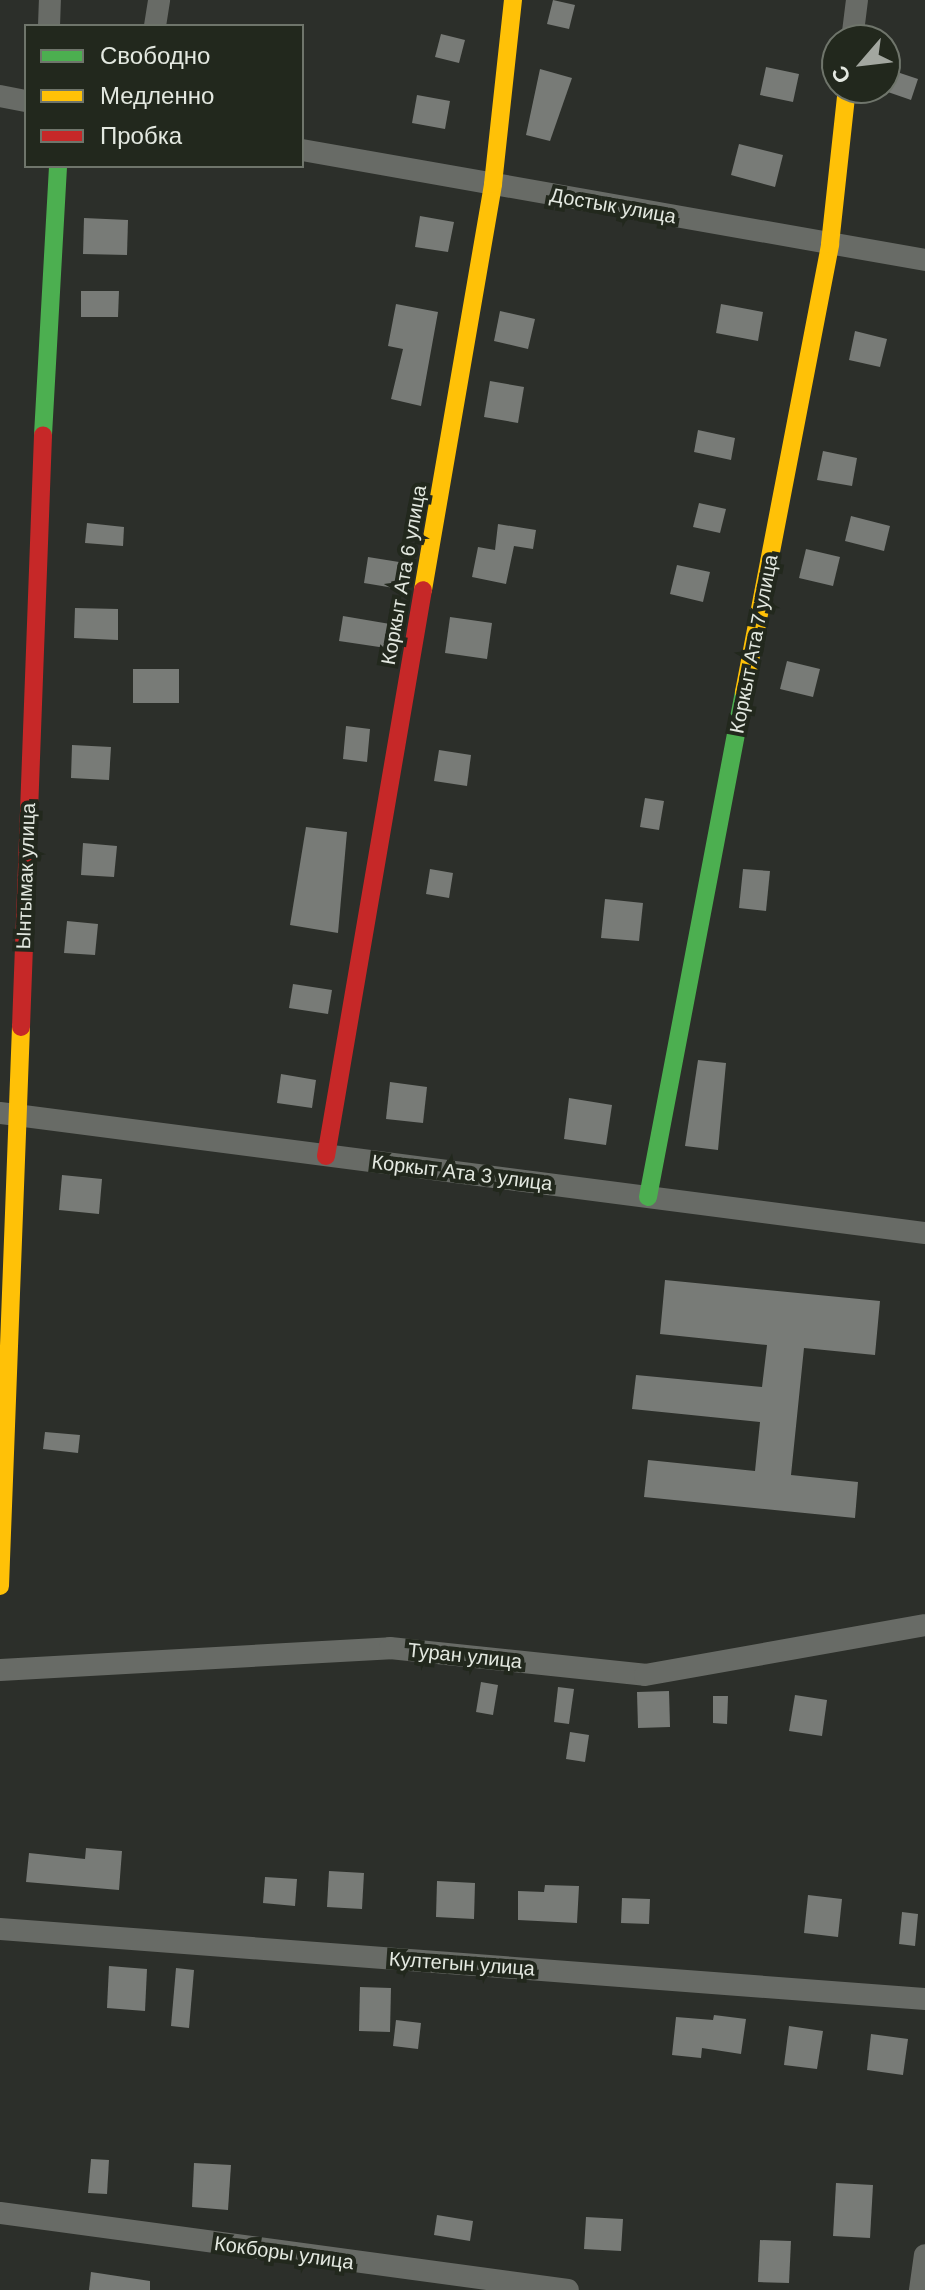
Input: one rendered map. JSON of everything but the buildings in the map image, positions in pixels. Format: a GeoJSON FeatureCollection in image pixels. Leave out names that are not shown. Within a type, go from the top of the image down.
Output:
{"type":"FeatureCollection","features":[{"type":"Feature","properties":{"kind":"street"},"geometry":{"type":"LineString","coordinates":[[49,24],[50,0]]}},
{"type":"Feature","properties":{"kind":"street"},"geometry":{"type":"LineString","coordinates":[[155,24],[159,0]]}},
{"type":"Feature","properties":{"kind":"street","name":"Коркыт Ата 6 улица"},"geometry":{"type":"LineString","coordinates":[[326,1156],[493,184],[513,0]]}},
{"type":"Feature","properties":{"kind":"street"},"geometry":{"type":"LineString","coordinates":[[854,24],[857,0]]}},
{"type":"Feature","properties":{"kind":"street"},"geometry":{"type":"LineString","coordinates":[[0,96],[24,101]]}},
{"type":"Feature","properties":{"kind":"street","name":"Коркыт Ата 7 улица"},"geometry":{"type":"LineString","coordinates":[[648,1197],[830,244],[845,104]]}},
{"type":"Feature","properties":{"kind":"street","name":"Достык улица"},"geometry":{"type":"LineString","coordinates":[[304,150],[925,260]]}},
{"type":"Feature","properties":{"kind":"street","name":"Ынтымак улица"},"geometry":{"type":"LineString","coordinates":[[0,1586],[9,1114],[58,168]]}},
{"type":"Feature","properties":{"kind":"street","name":"Коркыт Ата 3 улица"},"geometry":{"type":"LineString","coordinates":[[9,1114],[925,1233]]}},
{"type":"Feature","properties":{"kind":"street","name":"Туран улица"},"geometry":{"type":"LineString","coordinates":[[0,1670],[390,1648],[645,1675],[925,1625]]}},
{"type":"Feature","properties":{"kind":"street","name":"Култегын улица"},"geometry":{"type":"LineString","coordinates":[[0,1929],[925,1999]]}},
{"type":"Feature","properties":{"kind":"street","name":"Кокборы улица"},"geometry":{"type":"LineString","coordinates":[[0,2213],[568,2290]]}},
{"type":"Feature","properties":{"kind":"street"},"geometry":{"type":"LineString","coordinates":[[920,2290],[925,2255]]}},
{"type":"Feature","properties":{"kind":"traffic: fast"},"geometry":{"type":"LineString","coordinates":[[43,435],[58,168]]}},
{"type":"Feature","properties":{"kind":"traffic: fast"},"geometry":{"type":"LineString","coordinates":[[648,1197],[744,692]]}},
{"type":"Feature","properties":{"kind":"traffic: slow"},"geometry":{"type":"LineString","coordinates":[[423,590],[493,184],[513,0]]}},
{"type":"Feature","properties":{"kind":"traffic: slow"},"geometry":{"type":"LineString","coordinates":[[744,692],[830,244],[845,104]]}},
{"type":"Feature","properties":{"kind":"traffic: slow"},"geometry":{"type":"LineString","coordinates":[[0,1586],[21,1027]]}},
{"type":"Feature","properties":{"kind":"traffic: jam"},"geometry":{"type":"LineString","coordinates":[[21,1027],[43,435]]}},
{"type":"Feature","properties":{"kind":"traffic: jam"},"geometry":{"type":"LineString","coordinates":[[326,1156],[423,590]]}}]}
